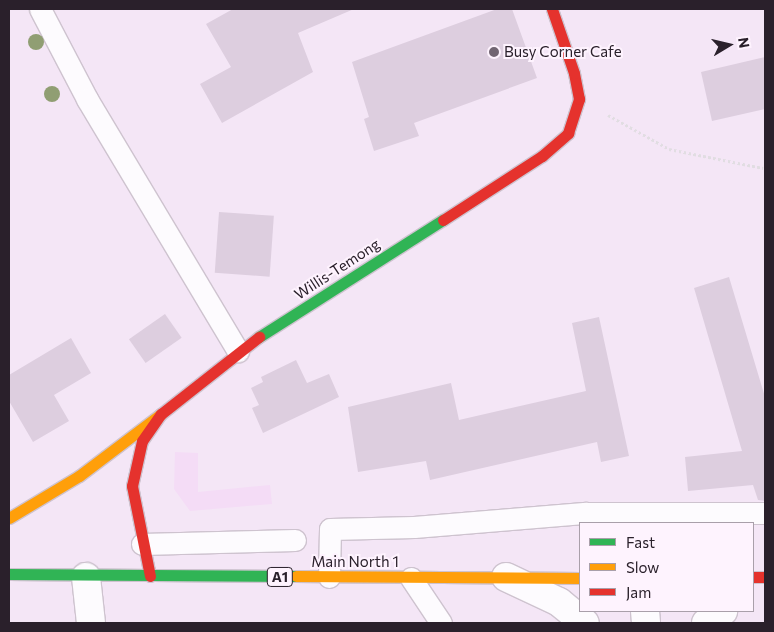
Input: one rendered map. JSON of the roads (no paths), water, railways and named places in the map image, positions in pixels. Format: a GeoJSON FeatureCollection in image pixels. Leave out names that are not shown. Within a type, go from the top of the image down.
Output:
{"type":"FeatureCollection","features":[{"type":"Feature","properties":{"kind":"main road","name":"Willis-Temong"},"geometry":{"type":"LineString","coordinates":[[150,576],[142,544],[132,486],[142,441],[161,414],[238,351],[542,156],[568,133],[579,99],[574,73],[552,9]]}},
{"type":"Feature","properties":{"kind":"main road"},"geometry":{"type":"LineString","coordinates":[[9,518],[79,476],[161,414]]}},
{"type":"Feature","properties":{"kind":"main road","name":"Main North 1"},"geometry":{"type":"LineString","coordinates":[[9,574],[579,578]]}},
{"type":"Feature","properties":{"kind":"street"},"geometry":{"type":"LineString","coordinates":[[86,576],[92,623]]}},
{"type":"Feature","properties":{"kind":"street"},"geometry":{"type":"LineString","coordinates":[[506,577],[559,602],[585,623]]}},
{"type":"Feature","properties":{"kind":"street"},"geometry":{"type":"LineString","coordinates":[[706,623],[721,612]]}},
{"type":"Feature","properties":{"kind":"lane"},"geometry":{"type":"LineString","coordinates":[[40,9],[87,99],[238,351]]}},
{"type":"Feature","properties":{"kind":"lane"},"geometry":{"type":"LineString","coordinates":[[329,577],[330,529],[414,527],[586,512],[765,513]]}},
{"type":"Feature","properties":{"kind":"lane"},"geometry":{"type":"LineString","coordinates":[[142,544],[295,540]]}},
{"type":"Feature","properties":{"kind":"lane"},"geometry":{"type":"LineString","coordinates":[[411,578],[441,623]]}},
{"type":"Feature","properties":{"kind":"place","name":"Busy Corner Cafe"},"geometry":{"type":"Point","coordinates":[494,52]}}]}
